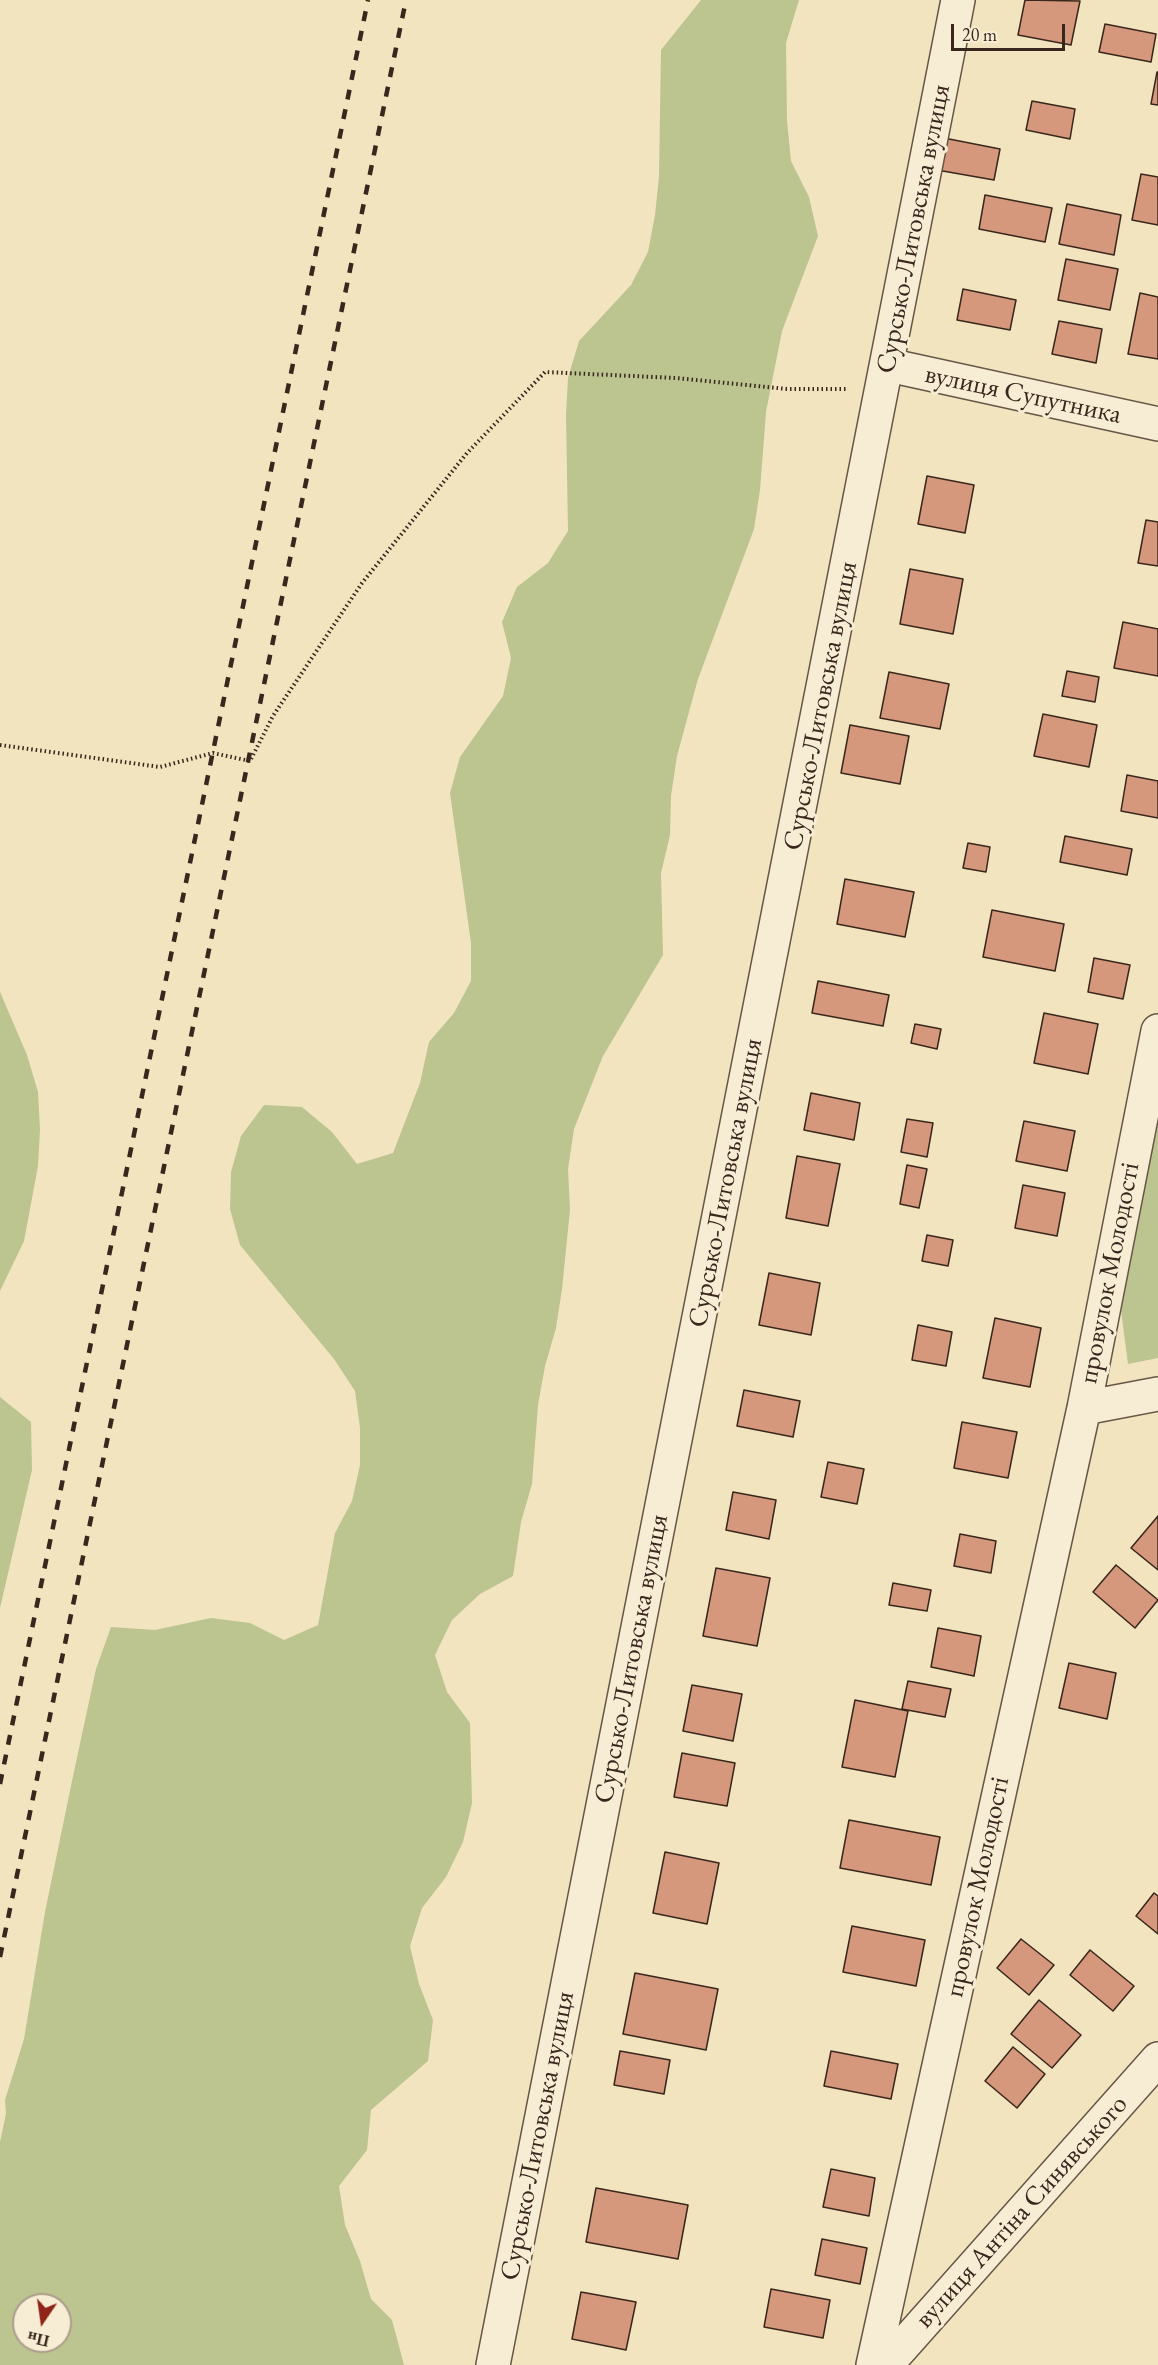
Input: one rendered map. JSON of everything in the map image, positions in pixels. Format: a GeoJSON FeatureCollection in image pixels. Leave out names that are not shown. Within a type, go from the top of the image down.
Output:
{"type":"FeatureCollection","features":[{"type":"Feature","properties":{"kind":"street","name":"Сурсько-Литовська вулиця"},"geometry":{"type":"LineString","coordinates":[[493,2365],[958,0]]}},
{"type":"Feature","properties":{"kind":"street","name":"вулиця Супутника"},"geometry":{"type":"LineString","coordinates":[[885,378],[1158,424]]}},
{"type":"Feature","properties":{"kind":"street","name":"провулок Молодості"},"geometry":{"type":"LineString","coordinates":[[873,2365],[1084,1408],[1158,1031]]}},
{"type":"Feature","properties":{"kind":"street","name":"провулок Молодості"},"geometry":{"type":"LineString","coordinates":[[1084,1408],[1158,1394]]}},
{"type":"Feature","properties":{"kind":"street","name":"вулиця Антіна Синявського"},"geometry":{"type":"LineString","coordinates":[[886,2365],[1158,2059]]}},
{"type":"Feature","properties":{"kind":"path"},"geometry":{"type":"LineString","coordinates":[[0,745],[160,767],[213,753],[250,761],[273,716],[362,583],[467,453],[545,372],[676,378],[787,389],[885,378]]}},
{"type":"Feature","properties":{"kind":"green space"},"geometry":{"type":"Polygon","coordinates":[[[701,0],[799,0],[786,43],[787,121],[791,161],[809,197],[818,236],[782,331],[766,412],[760,490],[754,529],[698,679],[677,756],[671,796],[670,835],[661,873],[663,955],[603,1056],[574,1129],[568,1169],[570,1210],[562,1289],[556,1328],[545,1366],[538,1405],[532,1484],[521,1522],[513,1576],[480,1594],[452,1620],[435,1655],[447,1692],[470,1723],[472,1803],[463,1842],[446,1877],[422,1908],[410,1946],[419,1984],[433,2020],[428,2061],[371,2110],[367,2150],[339,2186],[345,2225],[360,2261],[371,2299],[392,2320],[404,2365],[0,2365],[0,2142],[6,2114],[5,2100],[24,2039],[45,1912],[96,1669],[111,1627],[155,1630],[211,1618],[250,1623],[284,1640],[318,1625],[335,1533],[352,1501],[360,1465],[360,1428],[355,1391],[334,1359],[240,1245],[230,1209],[231,1172],[241,1136],[264,1105],[302,1107],[332,1132],[357,1164],[393,1153],[420,1083],[429,1042],[454,1013],[471,981],[471,943],[450,793],[460,757],[503,696],[511,658],[502,622],[517,587],[548,563],[568,531],[566,414],[568,378],[579,341],[631,285],[648,252],[659,177],[661,50],[701,0]]]}},
{"type":"Feature","properties":{"kind":"green space"},"geometry":{"type":"Polygon","coordinates":[[[0,992],[27,1055],[38,1092],[40,1130],[38,1166],[24,1241],[0,1291],[0,992]]]}},
{"type":"Feature","properties":{"kind":"green space"},"geometry":{"type":"Polygon","coordinates":[[[1158,1119],[1158,1358],[1128,1364],[1121,1310],[1158,1119]]]}},
{"type":"Feature","properties":{"kind":"green space"},"geometry":{"type":"Polygon","coordinates":[[[0,1397],[31,1422],[32,1470],[0,1608],[0,1397]]]}},
{"type":"Feature","properties":{"kind":"building"},"geometry":{"type":"Polygon","coordinates":[[[1025,0],[1080,1],[1071,45],[1018,35],[1025,0]]]}},
{"type":"Feature","properties":{"kind":"building"},"geometry":{"type":"Polygon","coordinates":[[[1105,24],[1156,34],[1151,62],[1099,52],[1105,24]]]}},
{"type":"Feature","properties":{"kind":"building"},"geometry":{"type":"Polygon","coordinates":[[[1158,72],[1158,105],[1151,104],[1158,72]]]}},
{"type":"Feature","properties":{"kind":"building"},"geometry":{"type":"Polygon","coordinates":[[[1032,101],[1075,109],[1070,139],[1026,130],[1032,101]]]}},
{"type":"Feature","properties":{"kind":"building"},"geometry":{"type":"Polygon","coordinates":[[[944,138],[1000,149],[994,180],[937,170],[944,138]]]}},
{"type":"Feature","properties":{"kind":"building"},"geometry":{"type":"Polygon","coordinates":[[[1141,174],[1158,177],[1158,225],[1132,220],[1141,174]]]}},
{"type":"Feature","properties":{"kind":"building"},"geometry":{"type":"Polygon","coordinates":[[[985,195],[1052,208],[1045,242],[979,229],[985,195]]]}},
{"type":"Feature","properties":{"kind":"building"},"geometry":{"type":"Polygon","coordinates":[[[1067,204],[1121,215],[1114,255],[1059,244],[1067,204]]]}},
{"type":"Feature","properties":{"kind":"building"},"geometry":{"type":"Polygon","coordinates":[[[1066,259],[1118,269],[1110,310],[1058,300],[1066,259]]]}},
{"type":"Feature","properties":{"kind":"building"},"geometry":{"type":"Polygon","coordinates":[[[963,289],[1016,300],[1010,330],[957,320],[963,289]]]}},
{"type":"Feature","properties":{"kind":"building"},"geometry":{"type":"Polygon","coordinates":[[[1140,293],[1158,297],[1158,359],[1128,354],[1140,293]]]}},
{"type":"Feature","properties":{"kind":"building"},"geometry":{"type":"Polygon","coordinates":[[[1059,321],[1102,329],[1096,363],[1052,354],[1059,321]]]}},
{"type":"Feature","properties":{"kind":"building"},"geometry":{"type":"Polygon","coordinates":[[[927,476],[974,485],[965,533],[918,524],[927,476]]]}},
{"type":"Feature","properties":{"kind":"building"},"geometry":{"type":"Polygon","coordinates":[[[1146,520],[1158,522],[1158,566],[1138,563],[1146,520]]]}},
{"type":"Feature","properties":{"kind":"building"},"geometry":{"type":"Polygon","coordinates":[[[910,569],[963,579],[953,634],[900,624],[910,569]]]}},
{"type":"Feature","properties":{"kind":"building"},"geometry":{"type":"Polygon","coordinates":[[[1123,622],[1158,629],[1158,676],[1114,668],[1123,622]]]}},
{"type":"Feature","properties":{"kind":"building"},"geometry":{"type":"Polygon","coordinates":[[[1067,671],[1099,677],[1095,702],[1062,696],[1067,671]]]}},
{"type":"Feature","properties":{"kind":"building"},"geometry":{"type":"Polygon","coordinates":[[[889,672],[949,684],[940,729],[880,718],[889,672]]]}},
{"type":"Feature","properties":{"kind":"building"},"geometry":{"type":"Polygon","coordinates":[[[1043,714],[1097,725],[1089,767],[1034,756],[1043,714]]]}},
{"type":"Feature","properties":{"kind":"building"},"geometry":{"type":"Polygon","coordinates":[[[850,725],[909,736],[900,784],[841,773],[850,725]]]}},
{"type":"Feature","properties":{"kind":"building"},"geometry":{"type":"Polygon","coordinates":[[[1127,775],[1158,781],[1158,818],[1121,811],[1127,775]]]}},
{"type":"Feature","properties":{"kind":"building"},"geometry":{"type":"Polygon","coordinates":[[[1065,836],[1132,849],[1127,875],[1060,862],[1065,836]]]}},
{"type":"Feature","properties":{"kind":"building"},"geometry":{"type":"Polygon","coordinates":[[[968,843],[990,847],[986,872],[963,868],[968,843]]]}},
{"type":"Feature","properties":{"kind":"building"},"geometry":{"type":"Polygon","coordinates":[[[845,879],[914,892],[905,937],[837,924],[845,879]]]}},
{"type":"Feature","properties":{"kind":"building"},"geometry":{"type":"Polygon","coordinates":[[[992,910],[1064,924],[1055,971],[983,957],[992,910]]]}},
{"type":"Feature","properties":{"kind":"building"},"geometry":{"type":"Polygon","coordinates":[[[1094,958],[1130,965],[1123,999],[1088,992],[1094,958]]]}},
{"type":"Feature","properties":{"kind":"building"},"geometry":{"type":"Polygon","coordinates":[[[818,981],[889,995],[883,1026],[812,1013],[818,981]]]}},
{"type":"Feature","properties":{"kind":"building"},"geometry":{"type":"Polygon","coordinates":[[[1044,1013],[1098,1024],[1088,1074],[1034,1063],[1044,1013]]]}},
{"type":"Feature","properties":{"kind":"building"},"geometry":{"type":"Polygon","coordinates":[[[915,1024],[941,1029],[937,1049],[911,1043],[915,1024]]]}},
{"type":"Feature","properties":{"kind":"building"},"geometry":{"type":"Polygon","coordinates":[[[811,1093],[860,1103],[854,1140],[804,1130],[811,1093]]]}},
{"type":"Feature","properties":{"kind":"building"},"geometry":{"type":"Polygon","coordinates":[[[907,1119],[933,1123],[927,1157],[901,1152],[907,1119]]]}},
{"type":"Feature","properties":{"kind":"building"},"geometry":{"type":"Polygon","coordinates":[[[1024,1121],[1075,1131],[1067,1171],[1016,1161],[1024,1121]]]}},
{"type":"Feature","properties":{"kind":"building"},"geometry":{"type":"Polygon","coordinates":[[[797,1156],[840,1164],[828,1226],[786,1218],[797,1156]]]}},
{"type":"Feature","properties":{"kind":"building"},"geometry":{"type":"Polygon","coordinates":[[[907,1165],[927,1169],[919,1208],[900,1204],[907,1165]]]}},
{"type":"Feature","properties":{"kind":"building"},"geometry":{"type":"Polygon","coordinates":[[[1023,1185],[1065,1193],[1057,1236],[1015,1228],[1023,1185]]]}},
{"type":"Feature","properties":{"kind":"building"},"geometry":{"type":"Polygon","coordinates":[[[927,1235],[953,1240],[948,1266],[922,1261],[927,1235]]]}},
{"type":"Feature","properties":{"kind":"building"},"geometry":{"type":"Polygon","coordinates":[[[769,1273],[820,1283],[811,1335],[759,1325],[769,1273]]]}},
{"type":"Feature","properties":{"kind":"building"},"geometry":{"type":"Polygon","coordinates":[[[995,1318],[1041,1328],[1030,1387],[983,1378],[995,1318]]]}},
{"type":"Feature","properties":{"kind":"building"},"geometry":{"type":"Polygon","coordinates":[[[918,1325],[952,1332],[946,1366],[912,1360],[918,1325]]]}},
{"type":"Feature","properties":{"kind":"building"},"geometry":{"type":"Polygon","coordinates":[[[744,1390],[800,1401],[793,1437],[737,1426],[744,1390]]]}},
{"type":"Feature","properties":{"kind":"building"},"geometry":{"type":"Polygon","coordinates":[[[962,1422],[1017,1432],[1008,1478],[954,1468],[962,1422]]]}},
{"type":"Feature","properties":{"kind":"building"},"geometry":{"type":"Polygon","coordinates":[[[828,1462],[864,1469],[857,1504],[821,1497],[828,1462]]]}},
{"type":"Feature","properties":{"kind":"building"},"geometry":{"type":"Polygon","coordinates":[[[733,1492],[776,1500],[769,1539],[726,1530],[733,1492]]]}},
{"type":"Feature","properties":{"kind":"building"},"geometry":{"type":"Polygon","coordinates":[[[1158,1516],[1158,1570],[1131,1548],[1158,1516]]]}},
{"type":"Feature","properties":{"kind":"building"},"geometry":{"type":"Polygon","coordinates":[[[960,1534],[996,1541],[991,1573],[954,1566],[960,1534]]]}},
{"type":"Feature","properties":{"kind":"building"},"geometry":{"type":"Polygon","coordinates":[[[1116,1565],[1158,1600],[1135,1628],[1093,1592],[1116,1565]]]}},
{"type":"Feature","properties":{"kind":"building"},"geometry":{"type":"Polygon","coordinates":[[[716,1568],[770,1578],[757,1646],[703,1636],[716,1568]]]}},
{"type":"Feature","properties":{"kind":"building"},"geometry":{"type":"Polygon","coordinates":[[[893,1583],[931,1590],[927,1611],[889,1605],[893,1583]]]}},
{"type":"Feature","properties":{"kind":"building"},"geometry":{"type":"Polygon","coordinates":[[[938,1628],[981,1636],[974,1676],[931,1667],[938,1628]]]}},
{"type":"Feature","properties":{"kind":"building"},"geometry":{"type":"Polygon","coordinates":[[[1069,1663],[1116,1673],[1107,1719],[1059,1708],[1069,1663]]]}},
{"type":"Feature","properties":{"kind":"building"},"geometry":{"type":"Polygon","coordinates":[[[908,1681],[951,1689],[945,1717],[902,1709],[908,1681]]]}},
{"type":"Feature","properties":{"kind":"building"},"geometry":{"type":"Polygon","coordinates":[[[692,1685],[742,1694],[733,1741],[683,1731],[692,1685]]]}},
{"type":"Feature","properties":{"kind":"building"},"geometry":{"type":"Polygon","coordinates":[[[855,1700],[908,1711],[895,1777],[842,1767],[855,1700]]]}},
{"type":"Feature","properties":{"kind":"building"},"geometry":{"type":"Polygon","coordinates":[[[682,1753],[735,1763],[727,1806],[674,1797],[682,1753]]]}},
{"type":"Feature","properties":{"kind":"building"},"geometry":{"type":"Polygon","coordinates":[[[849,1820],[940,1837],[931,1885],[840,1868],[849,1820]]]}},
{"type":"Feature","properties":{"kind":"building"},"geometry":{"type":"Polygon","coordinates":[[[665,1852],[719,1863],[707,1924],[653,1913],[665,1852]]]}},
{"type":"Feature","properties":{"kind":"building"},"geometry":{"type":"Polygon","coordinates":[[[1154,1893],[1158,1896],[1158,1934],[1136,1916],[1154,1893]]]}},
{"type":"Feature","properties":{"kind":"building"},"geometry":{"type":"Polygon","coordinates":[[[852,1926],[925,1940],[916,1986],[843,1972],[852,1926]]]}},
{"type":"Feature","properties":{"kind":"building"},"geometry":{"type":"Polygon","coordinates":[[[1021,1939],[1054,1965],[1029,1995],[997,1968],[1021,1939]]]}},
{"type":"Feature","properties":{"kind":"building"},"geometry":{"type":"Polygon","coordinates":[[[1090,1950],[1134,1986],[1113,2011],[1070,1975],[1090,1950]]]}},
{"type":"Feature","properties":{"kind":"building"},"geometry":{"type":"Polygon","coordinates":[[[635,1973],[718,1989],[706,2050],[623,2034],[635,1973]]]}},
{"type":"Feature","properties":{"kind":"building"},"geometry":{"type":"Polygon","coordinates":[[[1039,2000],[1081,2035],[1052,2068],[1011,2034],[1039,2000]]]}},
{"type":"Feature","properties":{"kind":"building"},"geometry":{"type":"Polygon","coordinates":[[[1013,2047],[1045,2074],[1017,2108],[985,2081],[1013,2047]]]}},
{"type":"Feature","properties":{"kind":"building"},"geometry":{"type":"Polygon","coordinates":[[[620,2051],[670,2060],[664,2094],[614,2085],[620,2051]]]}},
{"type":"Feature","properties":{"kind":"building"},"geometry":{"type":"Polygon","coordinates":[[[831,2051],[898,2064],[891,2099],[824,2086],[831,2051]]]}},
{"type":"Feature","properties":{"kind":"building"},"geometry":{"type":"Polygon","coordinates":[[[831,2169],[875,2178],[869,2216],[823,2207],[831,2169]]]}},
{"type":"Feature","properties":{"kind":"building"},"geometry":{"type":"Polygon","coordinates":[[[596,2188],[688,2205],[678,2259],[586,2242],[596,2188]]]}},
{"type":"Feature","properties":{"kind":"building"},"geometry":{"type":"Polygon","coordinates":[[[822,2239],[867,2248],[860,2284],[815,2275],[822,2239]]]}},
{"type":"Feature","properties":{"kind":"building"},"geometry":{"type":"Polygon","coordinates":[[[771,2289],[830,2300],[823,2338],[764,2327],[771,2289]]]}},
{"type":"Feature","properties":{"kind":"building"},"geometry":{"type":"Polygon","coordinates":[[[581,2292],[636,2302],[626,2350],[572,2339],[581,2292]]]}},
{"type":"Feature","properties":{"kind":"railway"},"geometry":{"type":"LineString","coordinates":[[0,1784],[368,0]]}},
{"type":"Feature","properties":{"kind":"railway"},"geometry":{"type":"LineString","coordinates":[[0,1957],[406,0]]}}]}
